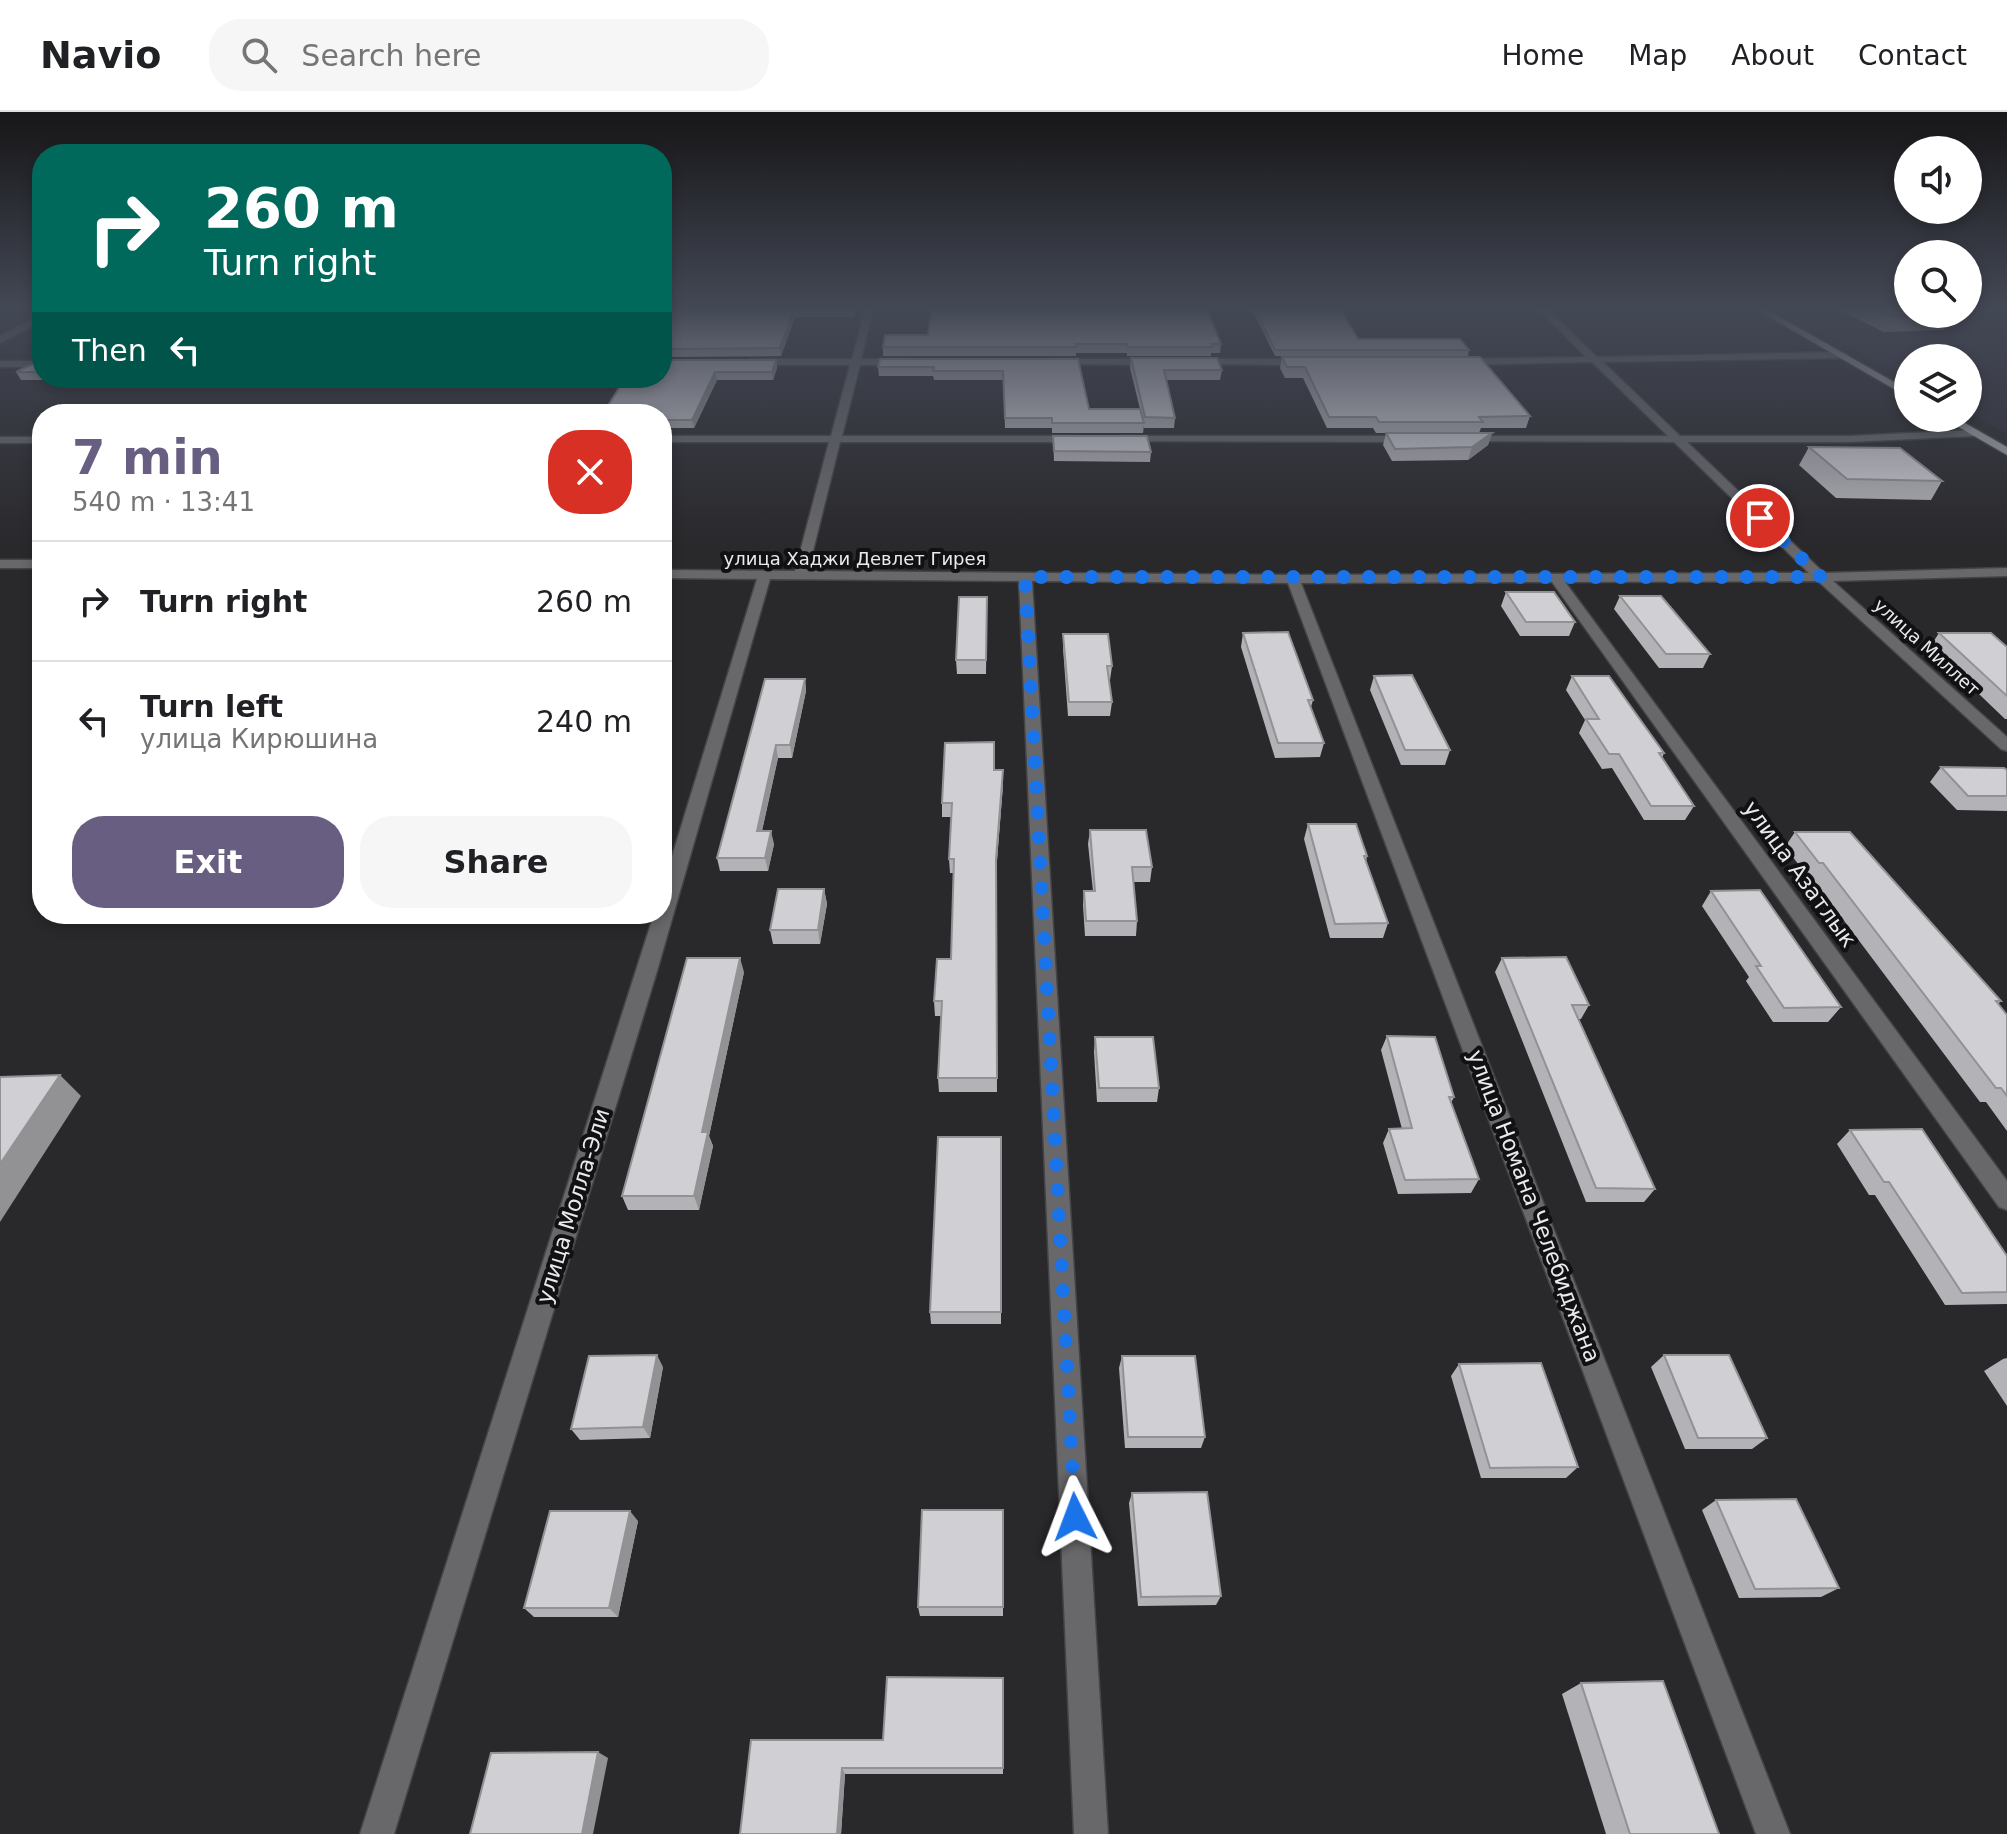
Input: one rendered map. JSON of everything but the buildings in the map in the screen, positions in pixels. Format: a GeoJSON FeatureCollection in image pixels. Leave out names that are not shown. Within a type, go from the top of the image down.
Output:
{"type":"FeatureCollection","features":[{"type":"Feature","properties":{"kind":"main road"},"geometry":{"type":"LineString","coordinates":[[1974,433],[2004,449]]}},
{"type":"Feature","properties":{"kind":"street"},"geometry":{"type":"LineString","coordinates":[[800,577],[851,387]]}},
{"type":"Feature","properties":{"kind":"street","name":"улица Миллет"},"geometry":{"type":"LineString","coordinates":[[1624,387],[1821,577],[2007,746]]}},
{"type":"Feature","properties":{"kind":"street"},"geometry":{"type":"LineString","coordinates":[[1457,439],[1849,439],[1974,433]]}},
{"type":"Feature","properties":{"kind":"street"},"geometry":{"type":"LineString","coordinates":[[672,439],[1092,439]]}},
{"type":"Feature","properties":{"kind":"street"},"geometry":{"type":"LineString","coordinates":[[1108,439],[1425,439]]}},
{"type":"Feature","properties":{"kind":"street"},"geometry":{"type":"LineString","coordinates":[[0,440],[32,440]]}},
{"type":"Feature","properties":{"kind":"street"},"geometry":{"type":"LineString","coordinates":[[0,564],[32,564]]}},
{"type":"Feature","properties":{"kind":"street","name":"улица Хаджи Девлет Гирея"},"geometry":{"type":"LineString","coordinates":[[672,574],[1293,579],[1821,577],[2007,572]]}},
{"type":"Feature","properties":{"kind":"street","name":"улица Молла-Эли"},"geometry":{"type":"LineString","coordinates":[[672,887],[764,576]]}},
{"type":"Feature","properties":{"kind":"street"},"geometry":{"type":"LineString","coordinates":[[1025,577],[1091,1834]]}},
{"type":"Feature","properties":{"kind":"street","name":"улица Азатлык"},"geometry":{"type":"LineString","coordinates":[[1555,577],[2007,1200]]}},
{"type":"Feature","properties":{"kind":"street","name":"улица Номана Челебиджана"},"geometry":{"type":"LineString","coordinates":[[1293,579],[1773,1834]]}},
{"type":"Feature","properties":{"kind":"street","name":"улица Молла-Эли"},"geometry":{"type":"LineString","coordinates":[[377,1834],[661,924]]}},
{"type":"Feature","properties":{"kind":"shaded area"},"geometry":{"type":"Polygon","coordinates":[[[1982,387],[2007,387],[2007,434],[1982,420],[1982,387]]]}},
{"type":"Feature","properties":{"kind":"route"},"geometry":{"type":"LineString","coordinates":[[1075,1517],[1025,577],[1821,577],[1760,518]]}}]}
